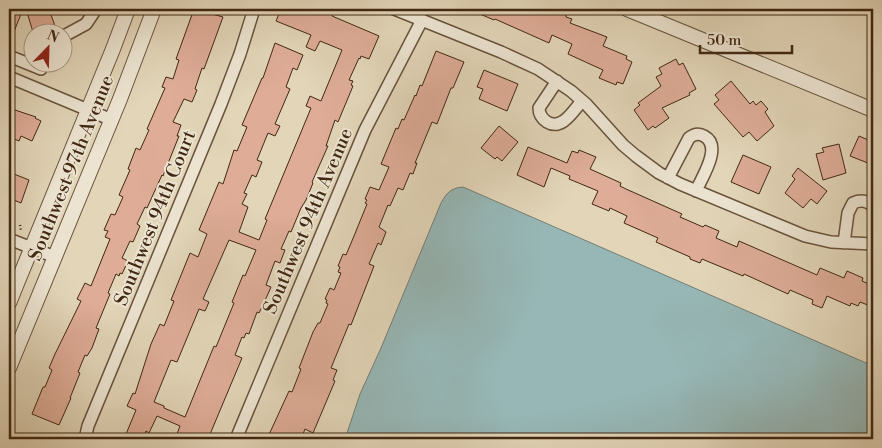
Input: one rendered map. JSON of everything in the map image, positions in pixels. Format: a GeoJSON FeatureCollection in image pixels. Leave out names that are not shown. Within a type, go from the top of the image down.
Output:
{"type":"FeatureCollection","features":[{"type":"Feature","properties":{"kind":"street"},"geometry":{"type":"LineString","coordinates":[[72,32],[86,24],[96,9]]}},
{"type":"Feature","properties":{"kind":"street","name":"Southwest 97th Avenue"},"geometry":{"type":"LineString","coordinates":[[9,304],[128,9]]}},
{"type":"Feature","properties":{"kind":"street","name":"Southwest 97th Avenue"},"geometry":{"type":"LineString","coordinates":[[9,368],[140,51],[154,9]]}},
{"type":"Feature","properties":{"kind":"street","name":"Southwest 94th Court"},"geometry":{"type":"LineString","coordinates":[[85,439],[88,426],[227,90],[254,9]]}},
{"type":"Feature","properties":{"kind":"street"},"geometry":{"type":"LineString","coordinates":[[394,9],[523,62],[557,81],[582,101],[623,145],[647,165],[668,178],[797,234],[820,240],[844,243],[873,241]]}},
{"type":"Feature","properties":{"kind":"street"},"geometry":{"type":"LineString","coordinates":[[627,9],[873,110]]}},
{"type":"Feature","properties":{"kind":"street","name":"Southwest 94th Avenue"},"geometry":{"type":"LineString","coordinates":[[236,439],[365,130],[422,20]]}},
{"type":"Feature","properties":{"kind":"street"},"geometry":{"type":"LineString","coordinates":[[9,56],[22,60]]}},
{"type":"Feature","properties":{"kind":"street"},"geometry":{"type":"LineString","coordinates":[[33,87],[40,72]]}},
{"type":"Feature","properties":{"kind":"street"},"geometry":{"type":"LineString","coordinates":[[9,78],[112,120]]}},
{"type":"Feature","properties":{"kind":"street"},"geometry":{"type":"LineString","coordinates":[[557,81],[539,108],[541,118],[558,125],[564,122],[582,101]]}},
{"type":"Feature","properties":{"kind":"street"},"geometry":{"type":"LineString","coordinates":[[668,178],[689,138],[698,134],[705,136],[710,141],[713,152],[696,191]]}},
{"type":"Feature","properties":{"kind":"street"},"geometry":{"type":"LineString","coordinates":[[844,243],[848,213],[853,202],[866,202],[873,207]]}},
{"type":"Feature","properties":{"kind":"street"},"geometry":{"type":"LineString","coordinates":[[9,239],[55,257]]}},
{"type":"Feature","properties":{"kind":"path"},"geometry":{"type":"LineString","coordinates":[[20,225],[21,231]]}},
{"type":"Feature","properties":{"kind":"water"},"geometry":{"type":"Polygon","coordinates":[[[463,187],[873,366],[873,439],[345,439],[360,394],[441,203],[449,192],[463,187]]]}},
{"type":"Feature","properties":{"kind":"building"},"geometry":{"type":"Polygon","coordinates":[[[9,9],[23,9],[9,44],[9,9]]]}},
{"type":"Feature","properties":{"kind":"building"},"geometry":{"type":"Polygon","coordinates":[[[26,9],[49,9],[54,22],[30,22],[26,9]]]}},
{"type":"Feature","properties":{"kind":"building"},"geometry":{"type":"Polygon","coordinates":[[[194,9],[223,17],[204,69],[202,68],[192,102],[184,99],[173,122],[181,125],[177,136],[179,136],[163,176],[137,224],[140,226],[133,242],[130,241],[122,258],[128,261],[122,274],[120,273],[119,276],[116,274],[108,293],[110,294],[96,328],[99,329],[92,348],[87,356],[85,355],[71,398],[59,425],[32,414],[52,370],[49,368],[55,354],[81,301],[77,299],[85,283],[91,286],[110,239],[105,237],[108,231],[104,230],[111,214],[115,215],[123,197],[119,195],[130,170],[128,169],[136,148],[140,150],[149,130],[147,129],[165,88],[162,87],[166,77],[173,79],[179,60],[176,59],[194,9]]]}},
{"type":"Feature","properties":{"kind":"building"},"geometry":{"type":"Polygon","coordinates":[[[281,9],[322,9],[333,14],[332,16],[379,36],[369,59],[361,56],[359,58],[349,80],[353,81],[351,85],[353,86],[338,122],[335,120],[326,146],[328,146],[306,200],[281,249],[285,250],[280,263],[275,261],[266,285],[271,287],[259,313],[257,312],[249,334],[246,333],[244,338],[242,337],[235,355],[242,358],[208,439],[175,439],[180,426],[157,416],[149,433],[146,431],[143,439],[124,439],[136,410],[127,406],[133,393],[135,394],[151,344],[160,324],[164,326],[174,301],[171,300],[190,253],[198,257],[207,234],[199,230],[219,182],[223,184],[234,150],[237,151],[247,127],[242,125],[263,78],[275,43],[303,55],[297,70],[293,68],[286,87],[290,89],[275,124],[280,126],[275,136],[268,133],[257,160],[262,162],[256,177],[252,175],[244,193],[247,194],[242,204],[248,207],[239,232],[259,240],[267,220],[265,219],[311,108],[306,106],[310,96],[321,101],[342,50],[320,41],[315,51],[306,47],[311,35],[276,21],[281,9]],[[229,240],[203,299],[209,302],[205,311],[199,309],[177,362],[171,360],[154,402],[185,417],[234,303],[232,302],[243,275],[245,276],[256,250],[229,240]]]}},
{"type":"Feature","properties":{"kind":"building"},"geometry":{"type":"Polygon","coordinates":[[[468,9],[551,9],[572,19],[570,23],[607,37],[603,46],[627,56],[626,59],[632,62],[623,84],[617,82],[616,85],[599,78],[603,70],[568,54],[572,44],[552,35],[549,43],[468,9]]]}},
{"type":"Feature","properties":{"kind":"building"},"geometry":{"type":"Polygon","coordinates":[[[436,51],[464,62],[453,88],[451,88],[437,124],[432,122],[415,163],[417,163],[413,174],[410,173],[403,190],[398,188],[390,206],[388,205],[379,227],[386,232],[381,245],[378,243],[369,264],[374,266],[351,325],[349,324],[331,368],[337,370],[333,380],[335,381],[313,433],[305,429],[301,439],[267,439],[289,391],[292,392],[313,332],[318,323],[320,323],[328,304],[325,299],[330,288],[334,290],[341,273],[338,272],[340,267],[338,266],[343,254],[346,255],[367,204],[365,199],[370,187],[379,190],[389,167],[381,164],[396,128],[398,129],[402,119],[404,120],[420,85],[422,86],[436,51]]]}},
{"type":"Feature","properties":{"kind":"building"},"geometry":{"type":"Polygon","coordinates":[[[676,59],[679,65],[683,63],[696,89],[689,93],[690,95],[662,108],[669,118],[655,128],[653,126],[648,130],[634,110],[640,105],[638,103],[661,86],[656,77],[662,74],[659,68],[676,59]]]}},
{"type":"Feature","properties":{"kind":"building"},"geometry":{"type":"Polygon","coordinates":[[[484,70],[518,84],[507,111],[479,99],[483,89],[477,87],[484,70]]]}},
{"type":"Feature","properties":{"kind":"building"},"geometry":{"type":"Polygon","coordinates":[[[731,81],[750,104],[753,101],[756,105],[761,101],[768,109],[765,112],[774,126],[757,141],[749,132],[743,137],[714,104],[719,100],[715,95],[731,81]]]}},
{"type":"Feature","properties":{"kind":"building"},"geometry":{"type":"Polygon","coordinates":[[[9,108],[36,117],[41,121],[32,141],[21,136],[19,141],[9,137],[9,108]]]}},
{"type":"Feature","properties":{"kind":"building"},"geometry":{"type":"Polygon","coordinates":[[[499,126],[518,142],[502,161],[497,157],[495,159],[481,148],[499,126]]]}},
{"type":"Feature","properties":{"kind":"building"},"geometry":{"type":"Polygon","coordinates":[[[859,136],[873,142],[873,165],[850,156],[859,136]]]}},
{"type":"Feature","properties":{"kind":"building"},"geometry":{"type":"Polygon","coordinates":[[[839,144],[846,173],[823,180],[816,154],[824,152],[822,148],[839,144]]]}},
{"type":"Feature","properties":{"kind":"building"},"geometry":{"type":"Polygon","coordinates":[[[528,147],[567,163],[572,151],[578,153],[579,150],[596,157],[590,169],[621,183],[620,186],[626,189],[682,214],[680,217],[703,227],[705,225],[719,231],[716,238],[737,247],[739,241],[817,275],[820,268],[844,278],[847,271],[863,278],[862,281],[873,286],[873,307],[860,302],[858,306],[851,303],[850,306],[827,296],[822,308],[812,304],[813,300],[790,290],[788,294],[744,274],[743,276],[702,259],[700,263],[690,259],[690,257],[656,242],[658,238],[624,223],[627,216],[610,208],[609,211],[592,204],[598,191],[569,179],[570,176],[551,168],[544,187],[517,175],[528,147]]]}},
{"type":"Feature","properties":{"kind":"building"},"geometry":{"type":"Polygon","coordinates":[[[743,155],[771,167],[759,194],[731,182],[743,155]]]}},
{"type":"Feature","properties":{"kind":"building"},"geometry":{"type":"Polygon","coordinates":[[[798,168],[827,191],[817,204],[811,199],[803,208],[785,193],[795,179],[792,176],[798,168]]]}},
{"type":"Feature","properties":{"kind":"building"},"geometry":{"type":"Polygon","coordinates":[[[9,172],[29,180],[21,203],[9,198],[9,172]]]}}]}
